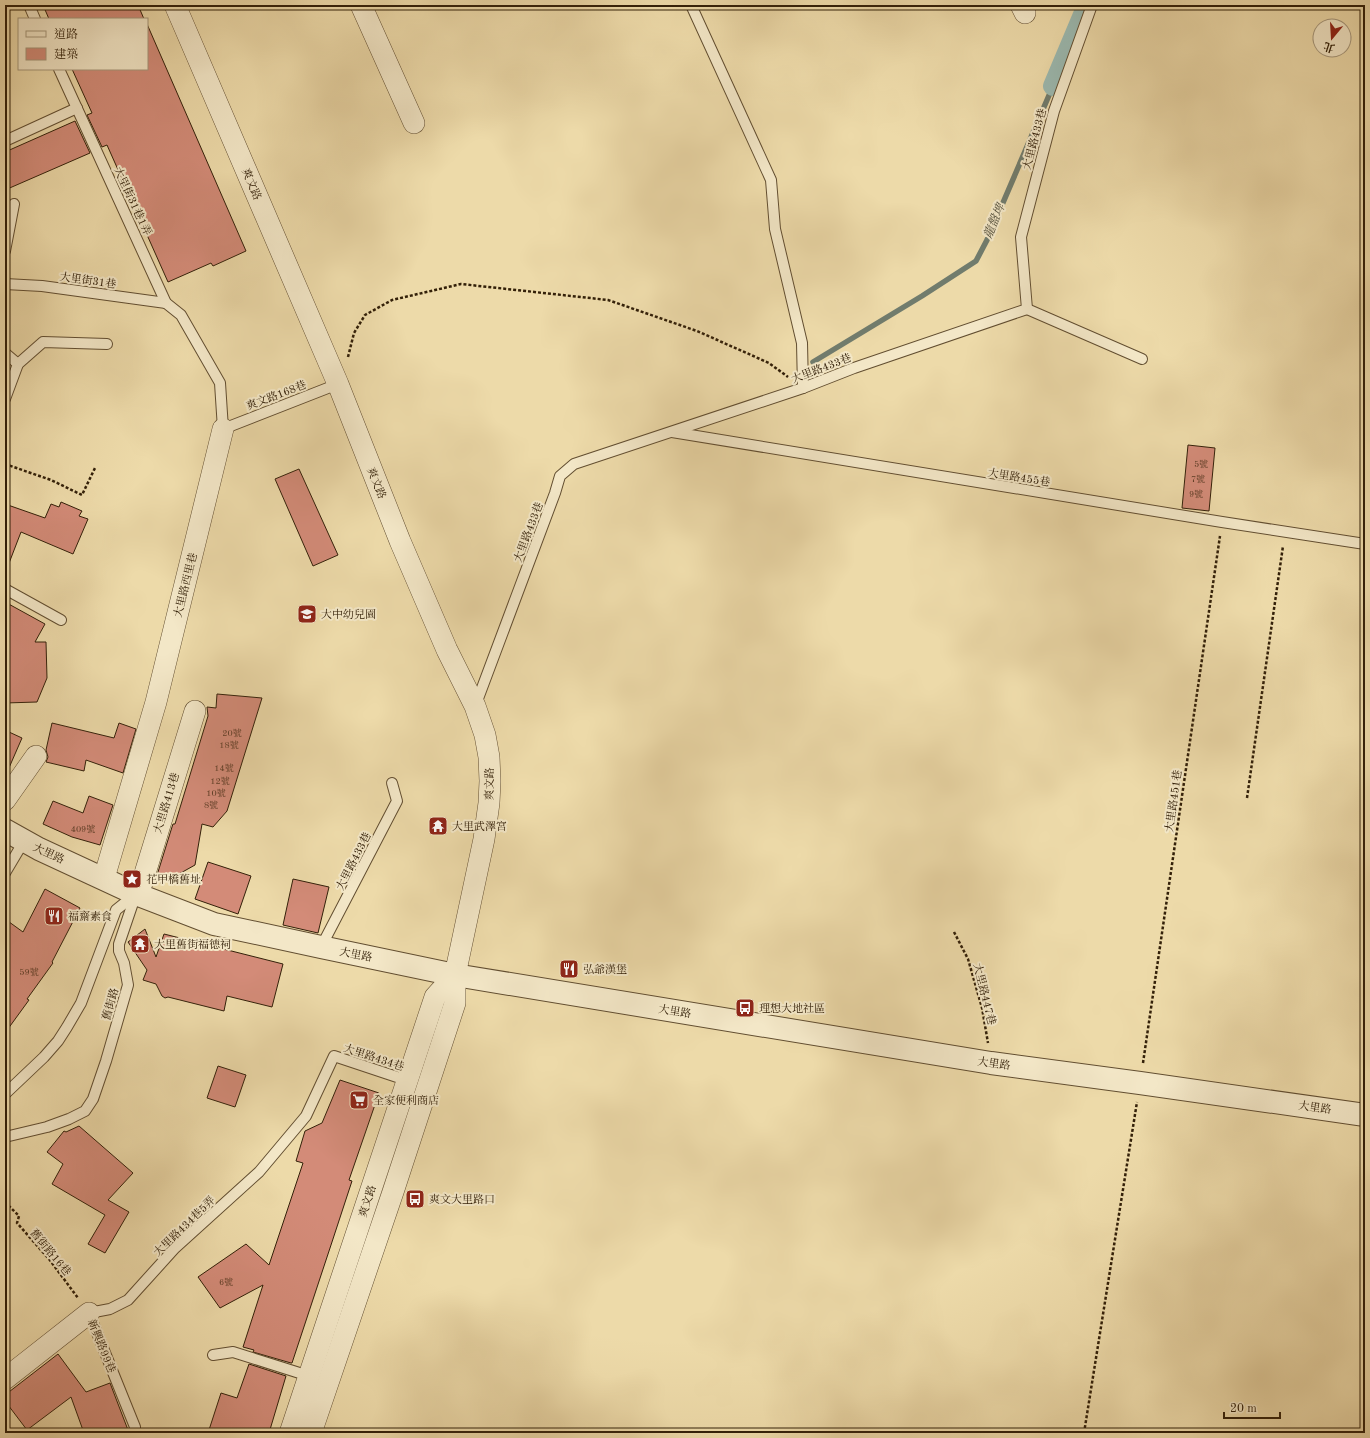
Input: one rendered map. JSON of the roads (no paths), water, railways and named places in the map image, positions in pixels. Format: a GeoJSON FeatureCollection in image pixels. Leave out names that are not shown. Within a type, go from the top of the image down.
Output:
{"type":"FeatureCollection","features":[{"type":"Feature","properties":{"kind":"street","name":"爽文路"},"geometry":{"type":"LineString","coordinates":[[175,5],[338,384],[403,548],[447,650],[475,706],[485,735],[489,757],[489,803],[484,839],[455,975],[455,1003],[313,1432]]}},
{"type":"Feature","properties":{"kind":"street"},"geometry":{"type":"LineString","coordinates":[[361,5],[414,123]]}},
{"type":"Feature","properties":{"kind":"street","name":"大里路西里巷"},"geometry":{"type":"LineString","coordinates":[[104,878],[156,702],[223,429]]}},
{"type":"Feature","properties":{"kind":"street","name":"大里路413巷"},"geometry":{"type":"LineString","coordinates":[[136,894],[142,883],[195,711]]}},
{"type":"Feature","properties":{"kind":"street"},"geometry":{"type":"LineString","coordinates":[[5,800],[36,756]]}},
{"type":"Feature","properties":{"kind":"street","name":"大里路"},"geometry":{"type":"LineString","coordinates":[[5,830],[39,849],[136,894],[214,924],[321,948],[455,975],[991,1063],[1140,1082],[1365,1114]]}},
{"type":"Feature","properties":{"kind":"street","name":"爽文路"},"geometry":{"type":"LineString","coordinates":[[290,1433],[435,997],[455,975]]}},
{"type":"Feature","properties":{"kind":"street","name":"新興路99巷"},"geometry":{"type":"LineString","coordinates":[[5,1379],[89,1313]]}},
{"type":"Feature","properties":{"kind":"lane"},"geometry":{"type":"LineString","coordinates":[[29,5],[35,18]]}},
{"type":"Feature","properties":{"kind":"lane"},"geometry":{"type":"LineString","coordinates":[[692,5],[771,180],[775,229],[802,343],[803,388]]}},
{"type":"Feature","properties":{"kind":"lane","name":"大里路433巷"},"geometry":{"type":"LineString","coordinates":[[475,706],[555,493],[560,476],[574,464],[803,388],[854,368],[1027,309],[1021,237],[1054,110],[1092,5]]}},
{"type":"Feature","properties":{"kind":"lane","name":"大里街31巷1弄"},"geometry":{"type":"LineString","coordinates":[[58,70],[166,303]]}},
{"type":"Feature","properties":{"kind":"lane"},"geometry":{"type":"LineString","coordinates":[[5,141],[77,108]]}},
{"type":"Feature","properties":{"kind":"lane"},"geometry":{"type":"LineString","coordinates":[[5,251],[14,204]]}},
{"type":"Feature","properties":{"kind":"lane","name":"大里街31巷"},"geometry":{"type":"LineString","coordinates":[[5,284],[42,286],[166,303]]}},
{"type":"Feature","properties":{"kind":"lane","name":"大里路西里巷"},"geometry":{"type":"LineString","coordinates":[[166,303],[181,315],[220,383],[223,429]]}},
{"type":"Feature","properties":{"kind":"lane"},"geometry":{"type":"LineString","coordinates":[[1027,309],[1142,359]]}},
{"type":"Feature","properties":{"kind":"lane"},"geometry":{"type":"LineString","coordinates":[[5,399],[18,364],[43,342],[107,344]]}},
{"type":"Feature","properties":{"kind":"lane"},"geometry":{"type":"LineString","coordinates":[[5,353],[18,364]]}},
{"type":"Feature","properties":{"kind":"lane","name":"爽文路168巷"},"geometry":{"type":"LineString","coordinates":[[223,429],[338,384]]}},
{"type":"Feature","properties":{"kind":"lane","name":"大里路455巷"},"geometry":{"type":"LineString","coordinates":[[670,431],[1222,522],[1365,544]]}},
{"type":"Feature","properties":{"kind":"lane"},"geometry":{"type":"LineString","coordinates":[[5,589],[61,620]]}},
{"type":"Feature","properties":{"kind":"lane","name":"大里路433巷"},"geometry":{"type":"LineString","coordinates":[[321,948],[397,801],[392,783]]}},
{"type":"Feature","properties":{"kind":"lane"},"geometry":{"type":"LineString","coordinates":[[5,873],[24,841]]}},
{"type":"Feature","properties":{"kind":"lane"},"geometry":{"type":"LineString","coordinates":[[5,1094],[44,1057],[58,1041],[81,1003],[116,910],[136,894]]}},
{"type":"Feature","properties":{"kind":"lane","name":"舊街路"},"geometry":{"type":"LineString","coordinates":[[5,1137],[47,1127],[69,1119],[84,1111],[93,1099],[106,1061],[128,985],[124,963],[119,951],[119,944],[136,894]]}},
{"type":"Feature","properties":{"kind":"lane","name":"大里路434巷"},"geometry":{"type":"LineString","coordinates":[[285,1140],[306,1116],[334,1056],[408,1081]]}},
{"type":"Feature","properties":{"kind":"lane","name":"大里路434巷5弄"},"geometry":{"type":"LineString","coordinates":[[89,1313],[110,1309],[128,1300],[175,1248],[259,1172],[285,1140]]}},
{"type":"Feature","properties":{"kind":"lane","name":"新興路99巷"},"geometry":{"type":"LineString","coordinates":[[89,1313],[135,1427],[135,1433]]}},
{"type":"Feature","properties":{"kind":"lane"},"geometry":{"type":"LineString","coordinates":[[213,1355],[233,1352],[309,1376]]}},
{"type":"Feature","properties":{"kind":"waterway","name":"龍盤埤"},"geometry":{"type":"LineString","coordinates":[[1053,86],[1087,5]]}},
{"type":"Feature","properties":{"kind":"waterway","name":"龍盤埤"},"geometry":{"type":"LineString","coordinates":[[813,362],[922,296],[976,261],[987,240],[1053,86]]}},
{"type":"Feature","properties":{"kind":"place","name":"大中幼兒園"},"geometry":{"type":"Point","coordinates":[307,614]}},
{"type":"Feature","properties":{"kind":"place","name":"大里武澤宮"},"geometry":{"type":"Point","coordinates":[438,826]}},
{"type":"Feature","properties":{"kind":"place","name":"花甲橋舊址"},"geometry":{"type":"Point","coordinates":[132,879]}},
{"type":"Feature","properties":{"kind":"place","name":"福齋素食"},"geometry":{"type":"Point","coordinates":[54,916]}},
{"type":"Feature","properties":{"kind":"place","name":"大里舊街福德祠"},"geometry":{"type":"Point","coordinates":[140,944]}},
{"type":"Feature","properties":{"kind":"place","name":"弘爺漢堡"},"geometry":{"type":"Point","coordinates":[569,969]}},
{"type":"Feature","properties":{"kind":"place","name":"理想大地社區"},"geometry":{"type":"Point","coordinates":[745,1008]}},
{"type":"Feature","properties":{"kind":"place","name":"全家便利商店"},"geometry":{"type":"Point","coordinates":[359,1100]}},
{"type":"Feature","properties":{"kind":"place","name":"爽文大里路口"},"geometry":{"type":"Point","coordinates":[415,1199]}}]}
